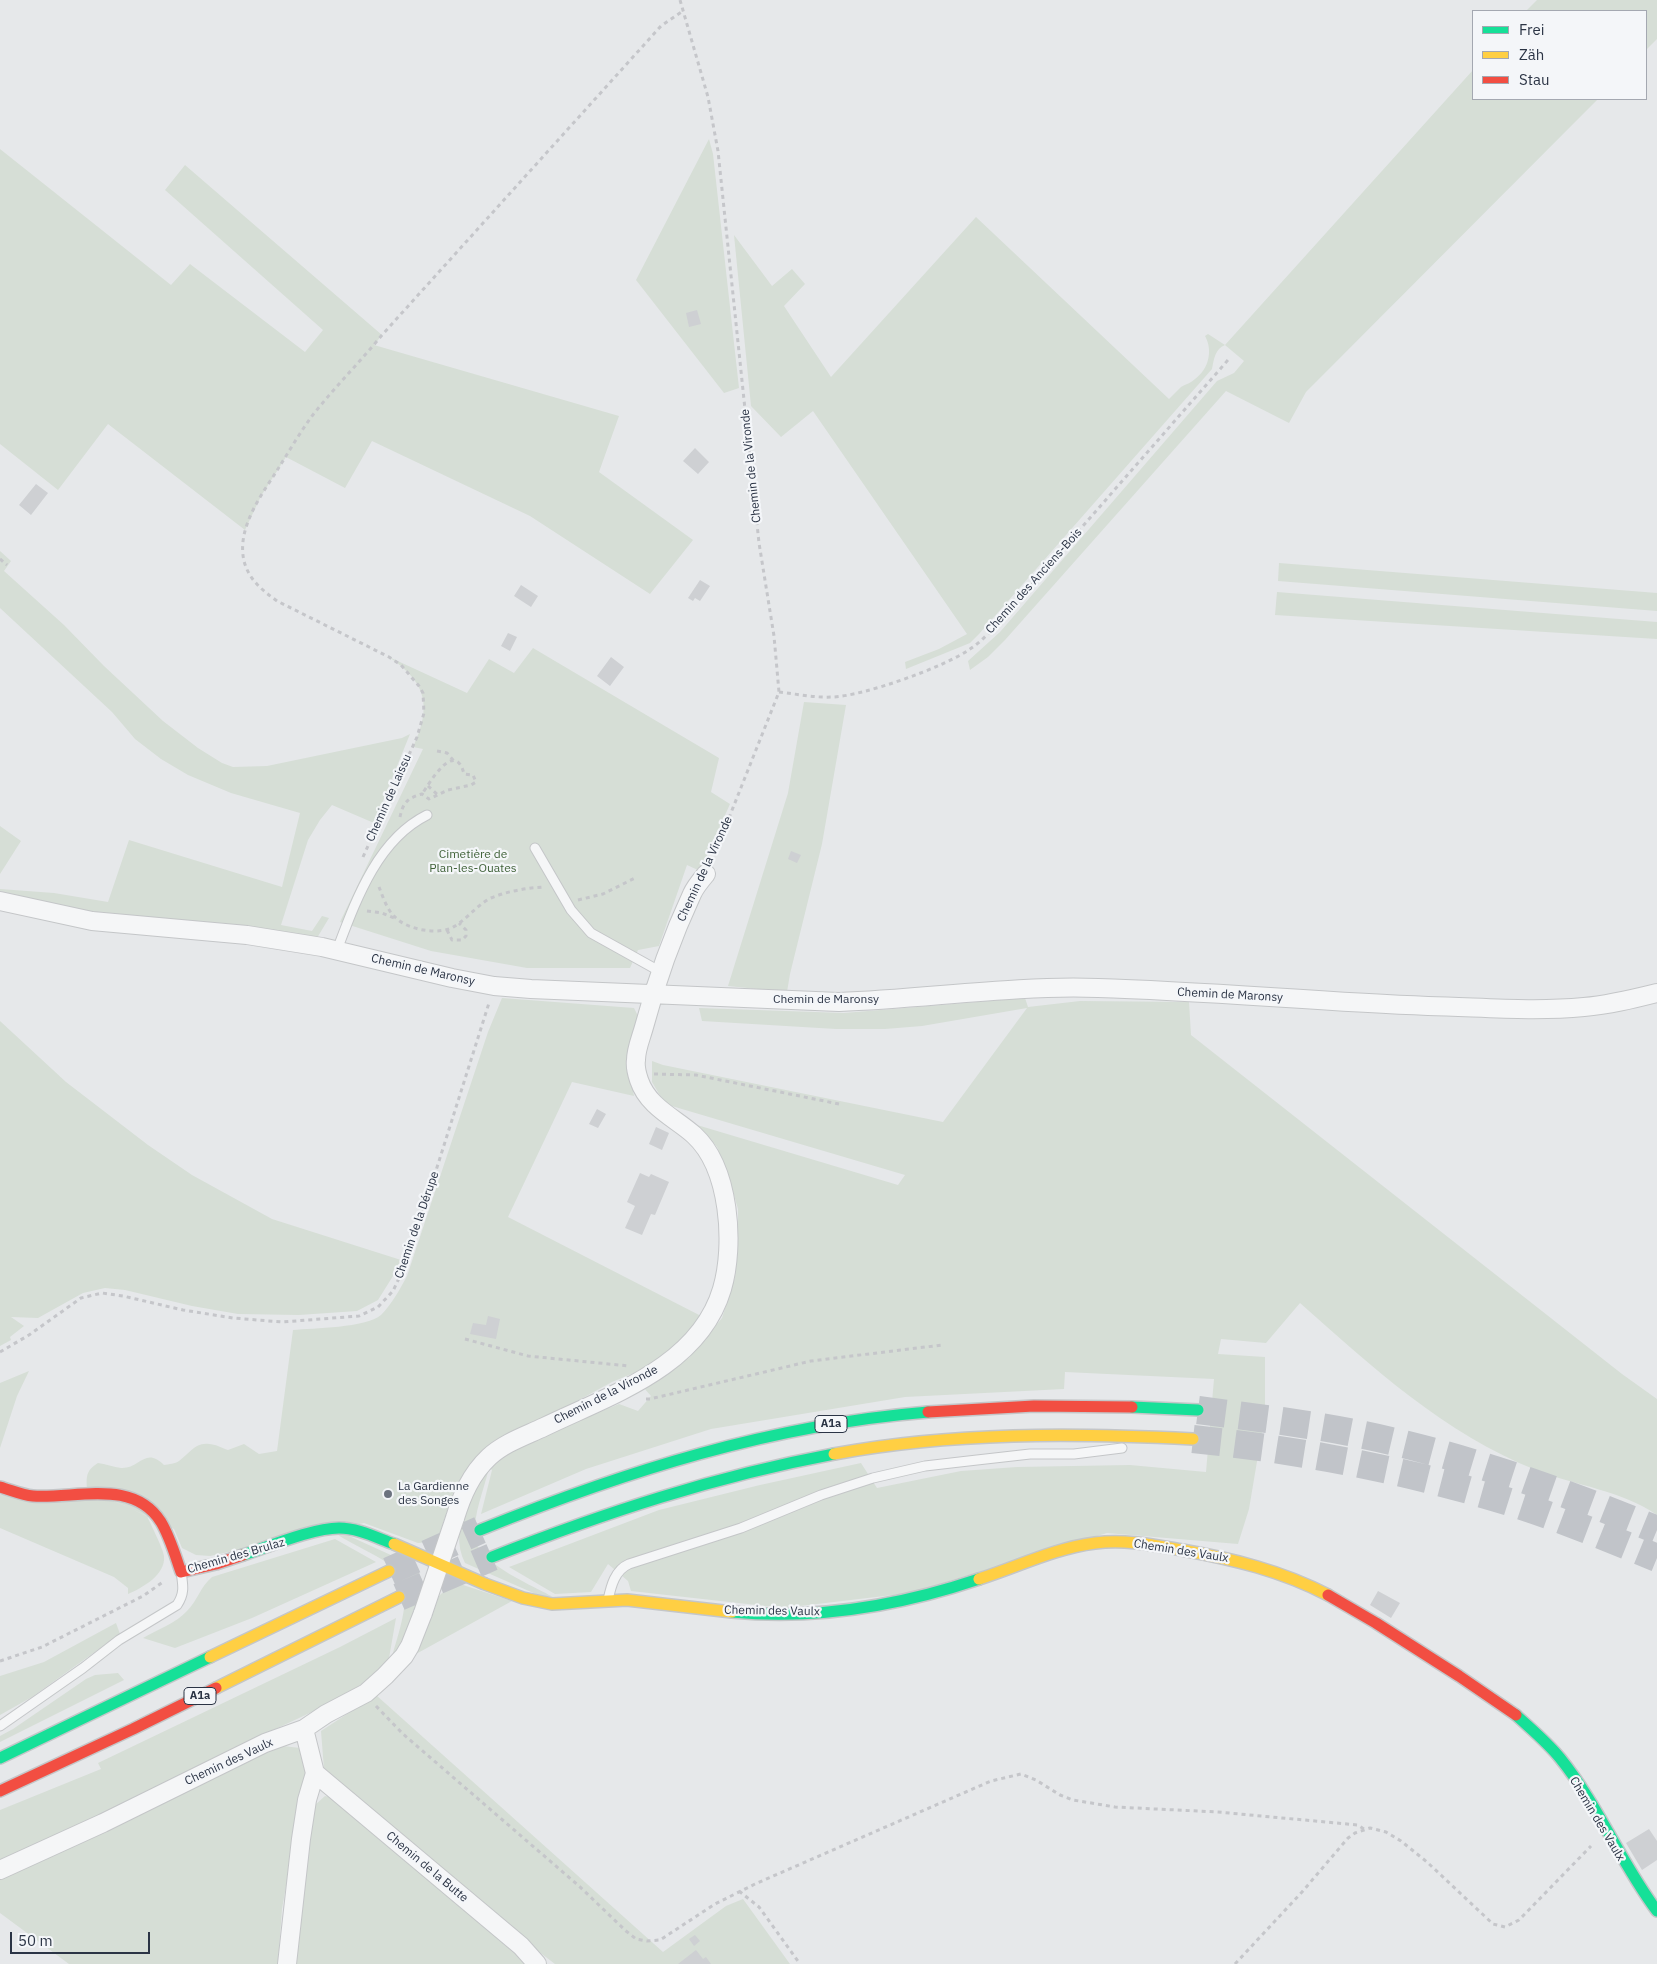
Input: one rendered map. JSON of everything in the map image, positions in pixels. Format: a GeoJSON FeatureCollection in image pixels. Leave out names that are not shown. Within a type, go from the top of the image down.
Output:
{"type":"FeatureCollection","features":[{"type":"Feature","properties":{"kind":"main road","name":"A1a"},"geometry":{"type":"LineString","coordinates":[[480,1530],[606,1481],[731,1445],[826,1425],[929,1411],[1029,1405],[1126,1405],[1198,1410]]}},
{"type":"Feature","properties":{"kind":"main road"},"geometry":{"type":"LineString","coordinates":[[492,1557],[592,1518],[686,1487],[773,1465],[832,1454],[928,1441],[986,1436],[1077,1434],[1193,1439]]}},
{"type":"Feature","properties":{"kind":"main road","name":"Chemin des Brulaz"},"geometry":{"type":"LineString","coordinates":[[0,1487],[33,1496],[116,1494],[139,1500],[159,1517],[167,1532],[181,1572],[216,1564],[308,1534],[338,1528],[355,1530],[394,1544],[439,1564]]}},
{"type":"Feature","properties":{"kind":"main road","name":"Chemin des Vaulx"},"geometry":{"type":"LineString","coordinates":[[439,1564],[519,1597],[539,1602],[560,1604],[608,1600],[637,1601],[743,1613],[815,1614],[904,1600],[964,1584],[1047,1554],[1086,1544],[1105,1542],[1143,1543],[1254,1565],[1313,1587],[1384,1628],[1484,1692],[1522,1721],[1554,1752],[1584,1793],[1628,1871],[1657,1911]]}},
{"type":"Feature","properties":{"kind":"main road","name":"A1a"},"geometry":{"type":"LineString","coordinates":[[0,1758],[113,1706],[389,1571]]}},
{"type":"Feature","properties":{"kind":"main road","name":"A1a"},"geometry":{"type":"LineString","coordinates":[[0,1792],[134,1729],[399,1598]]}},
{"type":"Feature","properties":{"kind":"street","name":"Chemin de la Vironde"},"geometry":{"type":"LineString","coordinates":[[439,1564],[454,1518],[468,1484],[482,1465],[501,1447],[627,1387],[655,1371],[683,1351],[706,1325],[716,1306],[727,1262],[729,1236],[727,1209],[722,1186],[705,1147],[694,1135],[654,1105],[639,1082],[636,1059],[661,972],[693,892],[706,874]]}},
{"type":"Feature","properties":{"kind":"street","name":"Chemin de Maronsy"},"geometry":{"type":"LineString","coordinates":[[0,901],[92,920],[247,935],[337,950],[452,978],[494,986],[530,989],[839,1002],[882,1001],[1027,987],[1066,987],[1393,1004],[1546,1009],[1611,1004],[1657,993]]}},
{"type":"Feature","properties":{"kind":"street","name":"Chemin des Vaulx"},"geometry":{"type":"LineString","coordinates":[[0,1870],[102,1823],[265,1743],[304,1729],[326,1714],[366,1693],[404,1656],[410,1646],[439,1564]]}},
{"type":"Feature","properties":{"kind":"street"},"geometry":{"type":"LineString","coordinates":[[287,1964],[301,1839],[307,1800],[315,1773],[304,1729]]}},
{"type":"Feature","properties":{"kind":"street","name":"Chemin de la Butte"},"geometry":{"type":"LineString","coordinates":[[315,1773],[521,1946],[537,1964]]}},
{"type":"Feature","properties":{"kind":"lane"},"geometry":{"type":"LineString","coordinates":[[337,950],[374,867],[389,845],[408,826],[427,815]]}},
{"type":"Feature","properties":{"kind":"lane"},"geometry":{"type":"LineString","coordinates":[[535,848],[556,887],[591,933],[661,972]]}},
{"type":"Feature","properties":{"kind":"lane"},"geometry":{"type":"LineString","coordinates":[[608,1600],[614,1579],[623,1566],[732,1531],[821,1495],[873,1478],[926,1466],[1030,1454],[1074,1454],[1193,1439]]}},
{"type":"Feature","properties":{"kind":"lane"},"geometry":{"type":"LineString","coordinates":[[0,1726],[83,1668],[119,1640],[177,1605],[182,1598],[184,1590],[181,1572]]}},
{"type":"Feature","properties":{"kind":"path","name":"Chemin de la Vironde"},"geometry":{"type":"LineString","coordinates":[[680,0],[708,97],[718,151],[756,514],[774,636],[779,692],[706,874]]}},
{"type":"Feature","properties":{"kind":"path","name":"Chemin de Laissu"},"geometry":{"type":"LineString","coordinates":[[359,865],[417,738],[424,713],[423,693],[401,665],[389,656],[277,601],[260,589],[249,574],[244,560],[243,540],[248,522],[261,496],[312,418],[343,380],[661,26],[683,11]]}},
{"type":"Feature","properties":{"kind":"path","name":"Chemin des Anciens-Bois"},"geometry":{"type":"LineString","coordinates":[[779,692],[832,698],[852,695],[922,672],[959,657],[971,649],[1006,614],[1228,360]]}},
{"type":"Feature","properties":{"kind":"path"},"geometry":{"type":"LineString","coordinates":[[0,559],[7,566]]}},
{"type":"Feature","properties":{"kind":"path"},"geometry":{"type":"LineString","coordinates":[[422,794],[429,800],[476,782],[473,775],[464,774],[461,765],[454,761],[447,753],[437,751]]}},
{"type":"Feature","properties":{"kind":"path"},"geometry":{"type":"LineString","coordinates":[[408,826],[400,817],[401,809],[409,798],[422,794],[440,767],[454,761]]}},
{"type":"Feature","properties":{"kind":"path"},"geometry":{"type":"LineString","coordinates":[[428,786],[438,795]]}},
{"type":"Feature","properties":{"kind":"path"},"geometry":{"type":"LineString","coordinates":[[374,867],[383,896],[392,915],[397,920]]}},
{"type":"Feature","properties":{"kind":"path"},"geometry":{"type":"LineString","coordinates":[[566,902],[603,894],[635,878]]}},
{"type":"Feature","properties":{"kind":"path"},"geometry":{"type":"LineString","coordinates":[[353,911],[375,911],[430,932],[447,930],[459,923],[483,902],[502,894],[556,887]]}},
{"type":"Feature","properties":{"kind":"path"},"geometry":{"type":"LineString","coordinates":[[447,930],[452,940],[462,940],[466,936],[466,930],[459,923]]}},
{"type":"Feature","properties":{"kind":"path","name":"Chemin de la Dérupe"},"geometry":{"type":"LineString","coordinates":[[0,1352],[29,1335],[81,1298],[102,1294],[123,1296],[209,1314],[282,1322],[359,1316],[378,1307],[393,1291],[408,1258],[494,986]]}},
{"type":"Feature","properties":{"kind":"path"},"geometry":{"type":"LineString","coordinates":[[661,1075],[673,1073],[696,1075],[840,1104]]}},
{"type":"Feature","properties":{"kind":"path"},"geometry":{"type":"LineString","coordinates":[[465,1339],[528,1356],[655,1371]]}},
{"type":"Feature","properties":{"kind":"path"},"geometry":{"type":"LineString","coordinates":[[650,1399],[811,1361],[942,1346]]}},
{"type":"Feature","properties":{"kind":"path"},"geometry":{"type":"LineString","coordinates":[[0,1661],[42,1647],[143,1596],[157,1585],[181,1572]]}},
{"type":"Feature","properties":{"kind":"path"},"geometry":{"type":"LineString","coordinates":[[366,1693],[410,1740],[580,1886],[636,1939],[654,1942],[739,1891],[992,1781],[1012,1775],[1027,1776],[1060,1795],[1073,1800],[1115,1807],[1261,1816],[1358,1825],[1364,1829]]}},
{"type":"Feature","properties":{"kind":"path"},"geometry":{"type":"LineString","coordinates":[[1235,1964],[1302,1892],[1348,1838],[1364,1829],[1378,1829],[1397,1838],[1427,1862],[1494,1924],[1505,1927],[1519,1920],[1606,1831]]}},
{"type":"Feature","properties":{"kind":"path"},"geometry":{"type":"LineString","coordinates":[[739,1891],[759,1907],[800,1964]]}},
{"type":"Feature","properties":{"kind":"green space"},"geometry":{"type":"Polygon","coordinates":[[[1537,0],[1657,0],[1657,39],[1647,49],[1647,10],[1527,10],[1537,0]]]}},
{"type":"Feature","properties":{"kind":"green space"},"geometry":{"type":"Polygon","coordinates":[[[1472,71],[1472,100],[1597,100],[1306,392],[1289,423],[1226,391],[1005,640],[988,657],[970,670],[968,661],[1000,632],[1217,381],[1234,373],[1244,361],[1225,345],[1472,71]]]}},
{"type":"Feature","properties":{"kind":"green space"},"geometry":{"type":"Polygon","coordinates":[[[709,139],[713,154],[739,388],[724,393],[636,280],[709,139]]]}},
{"type":"Feature","properties":{"kind":"green space"},"geometry":{"type":"Polygon","coordinates":[[[0,149],[171,285],[190,264],[305,352],[323,330],[165,190],[185,165],[382,335],[374,345],[619,416],[599,472],[693,540],[650,594],[530,516],[372,441],[345,488],[286,457],[261,496],[245,530],[108,424],[58,490],[0,444],[0,149]]]}},
{"type":"Feature","properties":{"kind":"green space"},"geometry":{"type":"Polygon","coordinates":[[[976,217],[1169,399],[1181,387],[1200,375],[1204,370],[1209,353],[1205,336],[1208,334],[1225,345],[1217,352],[1212,369],[979,634],[970,643],[906,669],[905,662],[939,649],[967,634],[813,411],[781,437],[751,406],[734,235],[772,286],[792,269],[805,284],[784,306],[831,377],[976,217]]]}},
{"type":"Feature","properties":{"kind":"green space"},"geometry":{"type":"Polygon","coordinates":[[[0,551],[11,561],[4,571],[64,625],[104,666],[163,721],[198,748],[222,763],[233,767],[267,766],[402,738],[410,734],[374,823],[332,805],[308,840],[281,925],[312,931],[322,916],[329,918],[317,938],[227,924],[132,918],[88,912],[0,891],[0,889],[54,893],[108,902],[129,840],[282,887],[300,813],[231,793],[188,775],[161,759],[135,739],[112,712],[0,608],[0,551]]]}},
{"type":"Feature","properties":{"kind":"green space"},"geometry":{"type":"Polygon","coordinates":[[[1279,563],[1657,593],[1657,611],[1278,581],[1279,563]]]}},
{"type":"Feature","properties":{"kind":"green space"},"geometry":{"type":"Polygon","coordinates":[[[1277,592],[1657,622],[1657,639],[1275,615],[1277,592]]]}},
{"type":"Feature","properties":{"kind":"green space","name":"Cimetière de Plan-les-Ouates"},"geometry":{"type":"Polygon","coordinates":[[[533,648],[719,758],[711,792],[730,804],[700,871],[687,865],[659,946],[638,950],[630,968],[527,968],[431,951],[340,922],[423,749],[413,747],[423,719],[424,707],[422,696],[411,676],[389,657],[467,693],[489,659],[514,673],[533,648]]]}},
{"type":"Feature","properties":{"kind":"green space"},"geometry":{"type":"Polygon","coordinates":[[[804,702],[846,705],[822,844],[787,992],[728,986],[788,793],[804,702]]]}},
{"type":"Feature","properties":{"kind":"green space"},"geometry":{"type":"Polygon","coordinates":[[[0,826],[21,841],[0,874],[0,826]]]}},
{"type":"Feature","properties":{"kind":"green space"},"geometry":{"type":"Polygon","coordinates":[[[502,998],[634,1008],[639,1018],[630,1073],[634,1096],[572,1082],[508,1217],[703,1317],[687,1338],[656,1364],[612,1382],[535,1424],[514,1430],[475,1460],[455,1487],[440,1533],[431,1542],[418,1543],[364,1523],[210,1556],[196,1555],[182,1548],[174,1529],[87,1488],[88,1473],[98,1463],[121,1468],[128,1467],[147,1458],[152,1458],[164,1465],[172,1464],[179,1461],[196,1447],[204,1444],[228,1450],[244,1444],[259,1454],[277,1451],[293,1330],[364,1323],[381,1315],[396,1296],[407,1276],[488,1032],[502,998]]]}},
{"type":"Feature","properties":{"kind":"green space"},"geometry":{"type":"Polygon","coordinates":[[[1025,998],[1028,1007],[1080,1001],[1189,1002],[1191,1035],[1622,1374],[1657,1399],[1657,1515],[1613,1494],[1536,1470],[1471,1438],[1411,1397],[1354,1351],[1300,1303],[1266,1343],[1221,1339],[1218,1354],[1265,1357],[1265,1414],[1249,1509],[1238,1544],[1107,1533],[910,1593],[783,1608],[631,1591],[628,1581],[608,1564],[591,1592],[555,1594],[509,1567],[659,1510],[861,1463],[877,1488],[961,1471],[1017,1467],[1130,1465],[1206,1472],[1214,1379],[1065,1372],[1064,1389],[905,1397],[711,1429],[586,1469],[481,1514],[492,1470],[489,1468],[476,1520],[475,1537],[478,1547],[485,1556],[507,1572],[553,1597],[538,1595],[465,1563],[459,1542],[461,1521],[478,1481],[492,1462],[525,1443],[619,1404],[638,1411],[651,1396],[643,1387],[689,1358],[722,1318],[735,1277],[738,1245],[738,1209],[726,1168],[717,1147],[697,1125],[898,1185],[905,1175],[665,1104],[652,1082],[652,1061],[663,1065],[943,1122],[1027,1008],[922,1026],[885,1029],[836,1029],[702,1021],[699,1008],[844,1013],[1025,998]]]}},
{"type":"Feature","properties":{"kind":"green space"},"geometry":{"type":"Polygon","coordinates":[[[0,1021],[66,1082],[148,1145],[192,1175],[272,1219],[401,1260],[378,1300],[357,1311],[299,1315],[238,1314],[192,1306],[125,1290],[105,1288],[83,1293],[38,1318],[11,1317],[24,1326],[10,1337],[11,1340],[0,1346],[0,1021]]]}},
{"type":"Feature","properties":{"kind":"green space"},"geometry":{"type":"Polygon","coordinates":[[[29,1371],[17,1396],[0,1448],[0,1383],[29,1371]]]}},
{"type":"Feature","properties":{"kind":"green space"},"geometry":{"type":"Polygon","coordinates":[[[0,1495],[114,1501],[147,1516],[163,1552],[164,1563],[152,1580],[128,1594],[128,1588],[114,1577],[0,1528],[0,1495]]]}},
{"type":"Feature","properties":{"kind":"green space"},"geometry":{"type":"Polygon","coordinates":[[[338,1535],[349,1536],[415,1566],[422,1580],[423,1594],[405,1643],[391,1661],[404,1610],[403,1584],[398,1573],[389,1564],[338,1535]]]}},
{"type":"Feature","properties":{"kind":"green space"},"geometry":{"type":"Polygon","coordinates":[[[335,1539],[376,1562],[252,1618],[175,1648],[143,1638],[183,1615],[191,1607],[212,1577],[335,1539]]]}},
{"type":"Feature","properties":{"kind":"green space"},"geometry":{"type":"Polygon","coordinates":[[[460,1584],[512,1601],[416,1654],[425,1622],[434,1602],[449,1588],[460,1584]]]}},
{"type":"Feature","properties":{"kind":"green space"},"geometry":{"type":"Polygon","coordinates":[[[396,1618],[388,1664],[354,1689],[319,1708],[93,1818],[0,1861],[0,1810],[101,1769],[98,1763],[340,1647],[396,1618]]]}},
{"type":"Feature","properties":{"kind":"green space"},"geometry":{"type":"Polygon","coordinates":[[[116,1623],[120,1634],[32,1697],[0,1715],[0,1676],[44,1662],[116,1623]]]}},
{"type":"Feature","properties":{"kind":"green space"},"geometry":{"type":"Polygon","coordinates":[[[118,1673],[124,1680],[0,1742],[0,1736],[86,1679],[95,1675],[118,1673]]]}},
{"type":"Feature","properties":{"kind":"green space"},"geometry":{"type":"Polygon","coordinates":[[[376,1695],[663,1952],[726,1906],[743,1899],[790,1964],[555,1964],[526,1942],[324,1769],[321,1731],[376,1695]]]}},
{"type":"Feature","properties":{"kind":"green space"},"geometry":{"type":"Polygon","coordinates":[[[275,1745],[300,1748],[307,1765],[282,1909],[278,1964],[69,1964],[0,1913],[0,1880],[121,1823],[275,1745]]]}},
{"type":"Feature","properties":{"kind":"green space"},"geometry":{"type":"Polygon","coordinates":[[[325,1796],[340,1799],[529,1964],[294,1964],[310,1824],[315,1805],[325,1796]]]}},
{"type":"Feature","properties":{"kind":"building"},"geometry":{"type":"Polygon","coordinates":[[[697,310],[701,324],[689,327],[686,313],[697,310]]]}},
{"type":"Feature","properties":{"kind":"building"},"geometry":{"type":"Polygon","coordinates":[[[695,448],[709,462],[698,474],[683,461],[695,448]]]}},
{"type":"Feature","properties":{"kind":"building"},"geometry":{"type":"Polygon","coordinates":[[[36,484],[48,493],[31,515],[19,505],[36,484]]]}},
{"type":"Feature","properties":{"kind":"building"},"geometry":{"type":"Polygon","coordinates":[[[700,580],[710,586],[700,601],[695,598],[693,601],[688,598],[700,580]]]}},
{"type":"Feature","properties":{"kind":"building"},"geometry":{"type":"Polygon","coordinates":[[[521,585],[538,596],[531,607],[514,596],[521,585]]]}},
{"type":"Feature","properties":{"kind":"building"},"geometry":{"type":"Polygon","coordinates":[[[508,633],[517,637],[510,651],[501,646],[508,633]]]}},
{"type":"Feature","properties":{"kind":"building"},"geometry":{"type":"Polygon","coordinates":[[[611,657],[624,667],[610,686],[597,676],[611,657]]]}},
{"type":"Feature","properties":{"kind":"building"},"geometry":{"type":"Polygon","coordinates":[[[791,851],[801,855],[797,863],[788,859],[791,851]]]}},
{"type":"Feature","properties":{"kind":"building"},"geometry":{"type":"Polygon","coordinates":[[[597,1109],[606,1114],[598,1128],[589,1124],[597,1109]]]}},
{"type":"Feature","properties":{"kind":"building"},"geometry":{"type":"Polygon","coordinates":[[[656,1127],[669,1133],[662,1150],[649,1144],[656,1127]]]}},
{"type":"Feature","properties":{"kind":"building"},"geometry":{"type":"Polygon","coordinates":[[[640,1173],[649,1177],[651,1174],[669,1182],[655,1215],[651,1214],[642,1235],[625,1228],[635,1206],[627,1202],[640,1173]]]}},
{"type":"Feature","properties":{"kind":"building"},"geometry":{"type":"Polygon","coordinates":[[[488,1316],[500,1319],[496,1339],[470,1334],[473,1323],[486,1325],[488,1316]]]}},
{"type":"Feature","properties":{"kind":"building"},"geometry":{"type":"Polygon","coordinates":[[[1378,1591],[1400,1603],[1391,1618],[1370,1605],[1378,1591]]]}},
{"type":"Feature","properties":{"kind":"building"},"geometry":{"type":"Polygon","coordinates":[[[1649,1829],[1657,1841],[1657,1860],[1642,1870],[1626,1843],[1649,1829]]]}},
{"type":"Feature","properties":{"kind":"building"},"geometry":{"type":"Polygon","coordinates":[[[695,1935],[700,1941],[694,1946],[689,1939],[695,1935]]]}},
{"type":"Feature","properties":{"kind":"building"},"geometry":{"type":"Polygon","coordinates":[[[696,1950],[703,1959],[706,1957],[711,1964],[678,1964],[696,1950]]]}},
{"type":"Feature","properties":{"kind":"tunnel"},"geometry":{"type":"LineString","coordinates":[[1198,1410],[1339,1430],[1435,1452],[1510,1475],[1584,1501],[1657,1530]]}},
{"type":"Feature","properties":{"kind":"tunnel"},"geometry":{"type":"LineString","coordinates":[[1193,1439],[1301,1453],[1444,1483],[1547,1515],[1657,1558]]}},
{"type":"Feature","properties":{"kind":"tunnel"},"geometry":{"type":"LineString","coordinates":[[389,1571],[480,1530]]}},
{"type":"Feature","properties":{"kind":"tunnel"},"geometry":{"type":"LineString","coordinates":[[399,1597],[492,1557]]}},
{"type":"Feature","properties":{"kind":"traffic: fast"},"geometry":{"type":"LineString","coordinates":[[1132,1407],[1198,1410]]}},
{"type":"Feature","properties":{"kind":"traffic: fast"},"geometry":{"type":"LineString","coordinates":[[480,1530],[645,1470],[756,1439],[870,1418],[928,1412]]}},
{"type":"Feature","properties":{"kind":"traffic: fast"},"geometry":{"type":"LineString","coordinates":[[492,1557],[576,1525],[661,1497],[747,1473],[834,1454]]}},
{"type":"Feature","properties":{"kind":"traffic: fast"},"geometry":{"type":"LineString","coordinates":[[243,1555],[304,1534],[339,1528],[360,1531],[394,1544]]}},
{"type":"Feature","properties":{"kind":"traffic: fast"},"geometry":{"type":"LineString","coordinates":[[732,1612],[795,1614],[857,1609],[918,1597],[979,1579]]}},
{"type":"Feature","properties":{"kind":"traffic: fast"},"geometry":{"type":"LineString","coordinates":[[0,1758],[210,1657]]}},
{"type":"Feature","properties":{"kind":"traffic: fast"},"geometry":{"type":"LineString","coordinates":[[1516,1715],[1550,1746],[1574,1776],[1644,1893],[1657,1911]]}},
{"type":"Feature","properties":{"kind":"traffic: slow"},"geometry":{"type":"LineString","coordinates":[[834,1454],[923,1442],[1013,1436],[1058,1435],[1193,1439]]}},
{"type":"Feature","properties":{"kind":"traffic: slow"},"geometry":{"type":"LineString","coordinates":[[979,1579],[1036,1558],[1080,1545],[1128,1542],[1220,1557],[1293,1579],[1328,1595]]}},
{"type":"Feature","properties":{"kind":"traffic: slow"},"geometry":{"type":"LineString","coordinates":[[394,1544],[485,1584]]}},
{"type":"Feature","properties":{"kind":"traffic: slow"},"geometry":{"type":"LineString","coordinates":[[210,1657],[389,1571]]}},
{"type":"Feature","properties":{"kind":"traffic: slow"},"geometry":{"type":"LineString","coordinates":[[485,1584],[523,1598],[552,1604],[627,1600],[732,1612]]}},
{"type":"Feature","properties":{"kind":"traffic: slow"},"geometry":{"type":"LineString","coordinates":[[216,1688],[399,1597]]}},
{"type":"Feature","properties":{"kind":"traffic: jam"},"geometry":{"type":"LineString","coordinates":[[928,1412],[1034,1406],[1132,1407]]}},
{"type":"Feature","properties":{"kind":"traffic: jam"},"geometry":{"type":"LineString","coordinates":[[0,1487],[33,1496],[103,1494],[120,1495],[135,1500],[149,1508],[161,1522],[170,1540],[181,1572],[216,1564],[243,1555]]}},
{"type":"Feature","properties":{"kind":"traffic: jam"},"geometry":{"type":"LineString","coordinates":[[1328,1595],[1376,1623],[1516,1715]]}},
{"type":"Feature","properties":{"kind":"traffic: jam"},"geometry":{"type":"LineString","coordinates":[[0,1791],[216,1688]]}},
{"type":"Feature","properties":{"kind":"place","name":"La Gardienne des Songes"},"geometry":{"type":"Point","coordinates":[388,1494]}}]}
